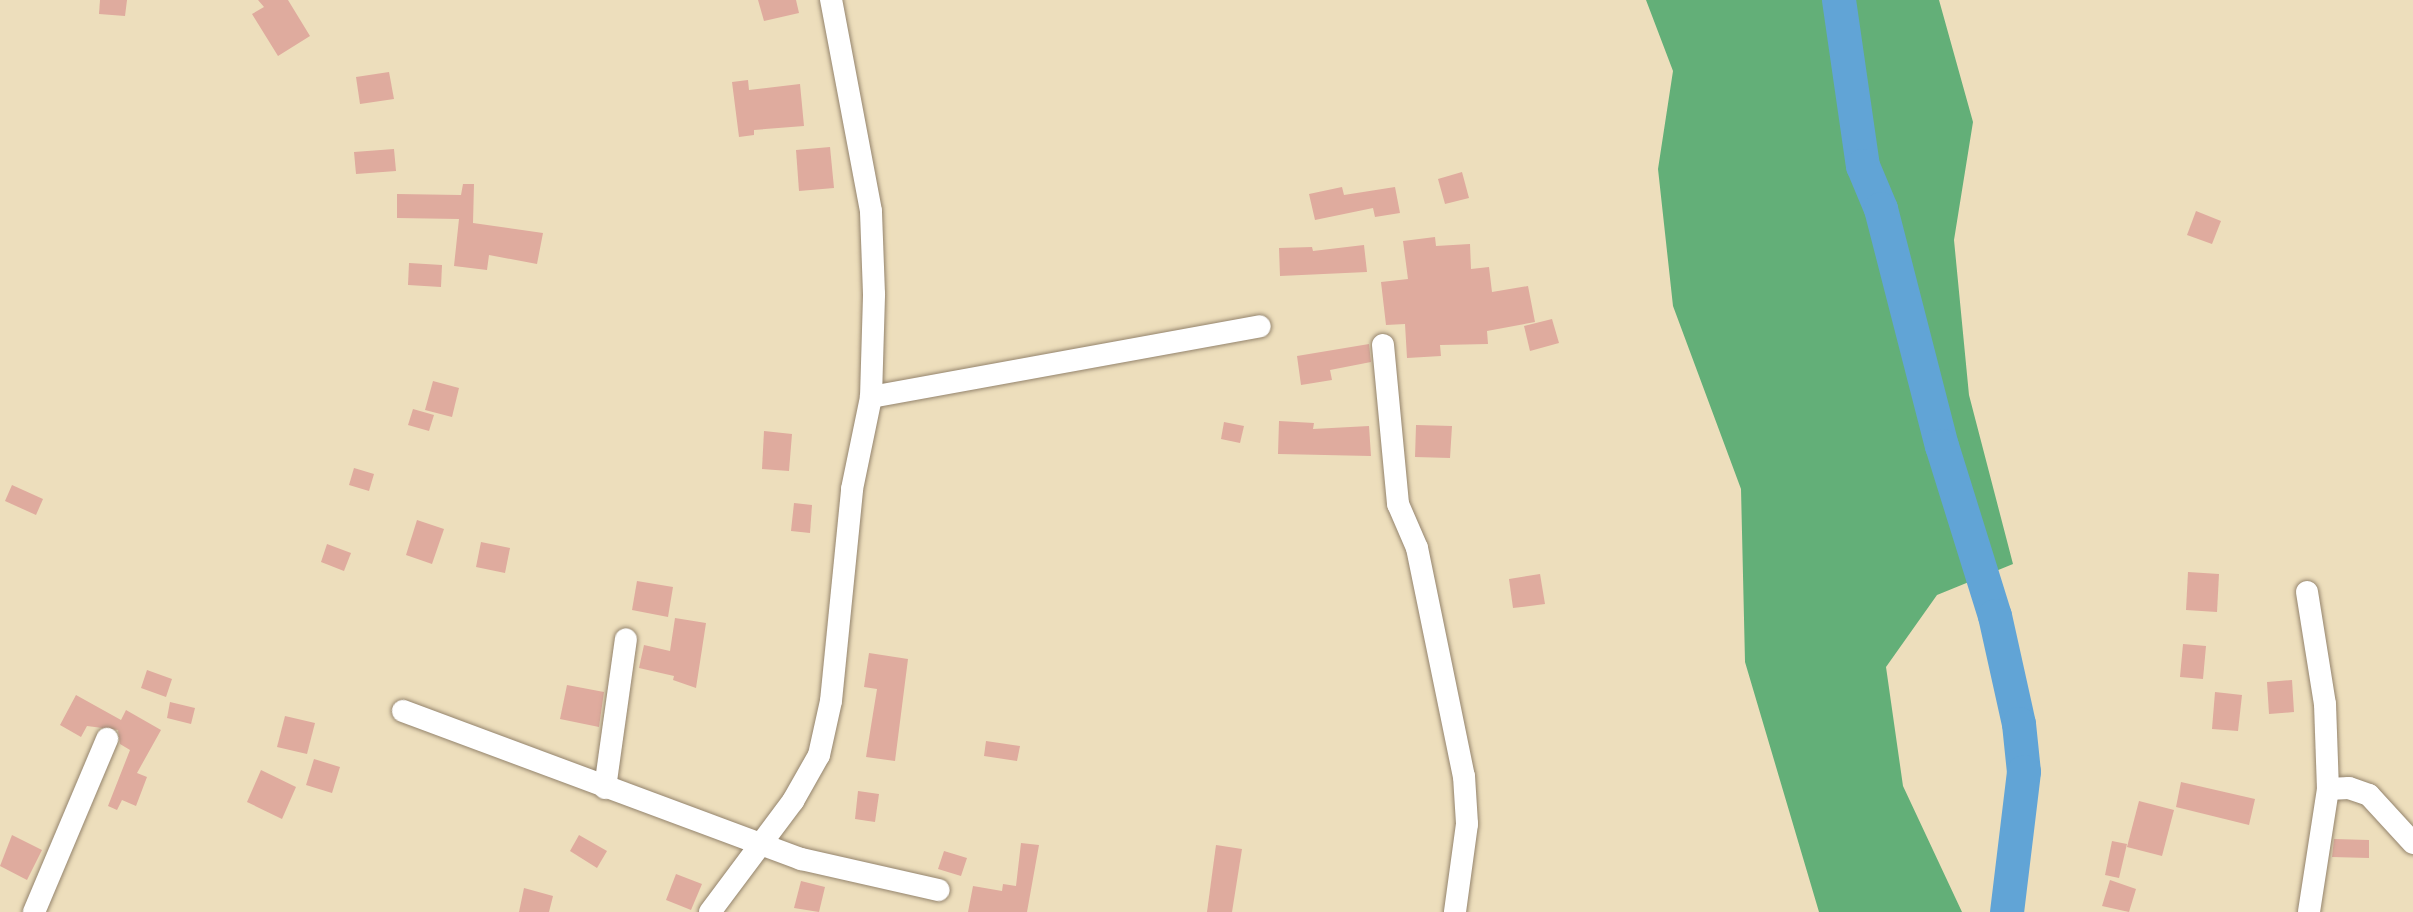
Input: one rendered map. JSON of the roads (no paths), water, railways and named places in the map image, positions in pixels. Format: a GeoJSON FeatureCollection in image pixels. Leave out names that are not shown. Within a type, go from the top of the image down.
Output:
{"type":"FeatureCollection","features":[{"type":"Feature","properties":{"kind":"street"},"geometry":{"type":"LineString","coordinates":[[710,912],[819,755],[831,701],[852,489],[871,397],[871,211],[831,0]]}},
{"type":"Feature","properties":{"kind":"street"},"geometry":{"type":"LineString","coordinates":[[871,397],[1260,326]]}},
{"type":"Feature","properties":{"kind":"street"},"geometry":{"type":"LineString","coordinates":[[1383,345],[1398,504],[1420,561],[1464,776],[1467,824],[1455,912]]}},
{"type":"Feature","properties":{"kind":"street"},"geometry":{"type":"LineString","coordinates":[[2307,592],[2325,704],[2328,789],[2309,912]]}},
{"type":"Feature","properties":{"kind":"street"},"geometry":{"type":"LineString","coordinates":[[605,788],[626,639]]}},
{"type":"Feature","properties":{"kind":"street"},"geometry":{"type":"LineString","coordinates":[[403,711],[801,859],[939,890]]}},
{"type":"Feature","properties":{"kind":"street"},"geometry":{"type":"LineString","coordinates":[[34,912],[107,739]]}},
{"type":"Feature","properties":{"kind":"street"},"geometry":{"type":"LineString","coordinates":[[2328,789],[2349,788],[2369,795],[2413,843]]}},
{"type":"Feature","properties":{"kind":"waterway"},"geometry":{"type":"LineString","coordinates":[[1839,0],[1863,166],[1881,209],[1942,446],[1995,616],[2019,724],[2024,772],[2007,912]]}}]}
